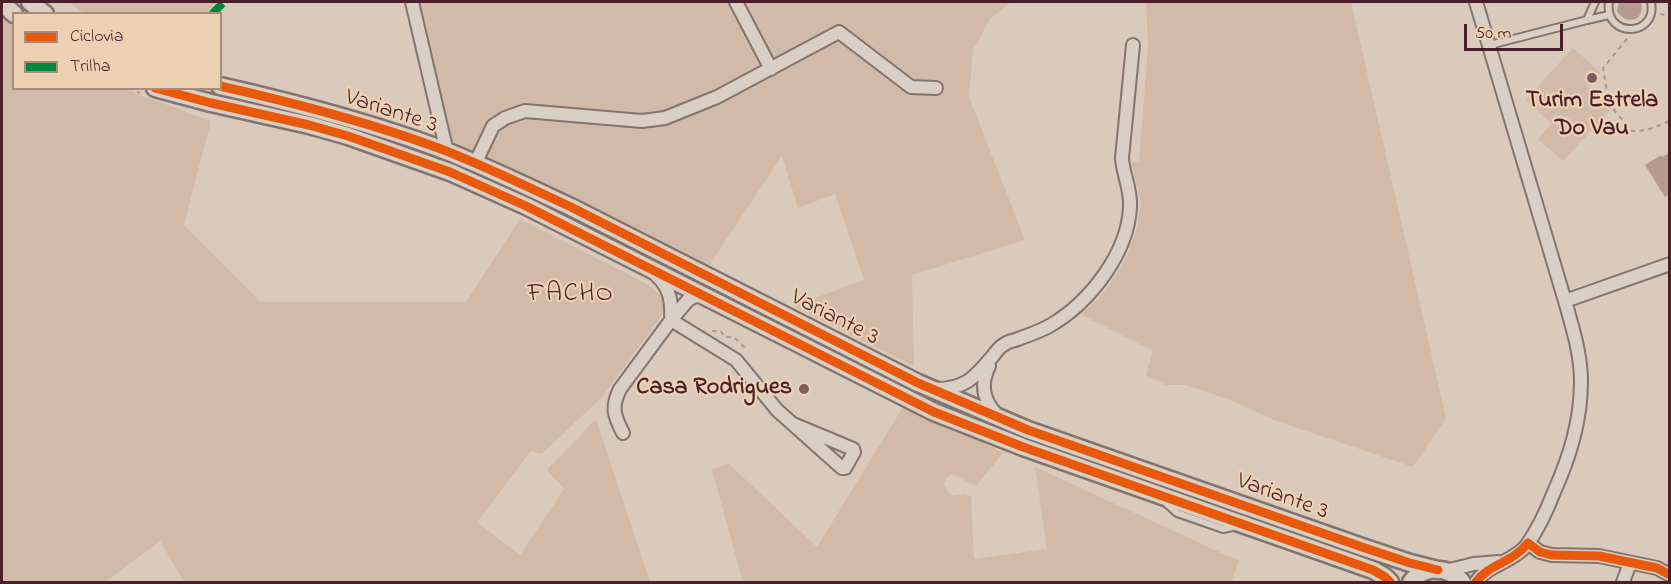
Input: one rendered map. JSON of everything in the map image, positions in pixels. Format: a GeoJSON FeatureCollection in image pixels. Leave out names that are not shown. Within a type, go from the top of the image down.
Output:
{"type":"FeatureCollection","features":[{"type":"Feature","properties":{"kind":"main road"},"geometry":{"type":"LineString","coordinates":[[31,2],[43,12]]}},
{"type":"Feature","properties":{"kind":"main road","name":"Variante 3"},"geometry":{"type":"LineString","coordinates":[[222,86],[379,127],[447,152],[571,207],[932,389],[1028,430],[1362,548],[1442,570],[1462,582]]}},
{"type":"Feature","properties":{"kind":"main road","name":"Variante 3"},"geometry":{"type":"LineString","coordinates":[[151,92],[309,125],[388,149],[495,191],[934,412],[1023,447],[1373,570],[1390,582]]}},
{"type":"Feature","properties":{"kind":"main road"},"geometry":{"type":"LineString","coordinates":[[1411,582],[1425,572],[1442,570]]}},
{"type":"Feature","properties":{"kind":"street"},"geometry":{"type":"LineString","coordinates":[[412,2],[447,152]]}},
{"type":"Feature","properties":{"kind":"street"},"geometry":{"type":"LineString","coordinates":[[736,2],[771,69]]}},
{"type":"Feature","properties":{"kind":"street"},"geometry":{"type":"LineString","coordinates":[[1476,2],[1565,301],[1575,337],[1581,380],[1578,420],[1566,464],[1549,503],[1528,543],[1520,553],[1485,572],[1476,582]]}},
{"type":"Feature","properties":{"kind":"street"},"geometry":{"type":"LineString","coordinates":[[475,164],[493,126],[505,118],[525,111],[642,121],[665,118],[717,97],[839,32],[911,87],[936,88]]}},
{"type":"Feature","properties":{"kind":"street"},"geometry":{"type":"LineString","coordinates":[[932,389],[948,389],[966,383],[975,377],[1005,344],[1050,326],[1069,313],[1085,300],[1116,257],[1129,222],[1130,193],[1122,168],[1122,158],[1133,45]]}},
{"type":"Feature","properties":{"kind":"street"},"geometry":{"type":"LineString","coordinates":[[1565,301],[1670,264]]}},
{"type":"Feature","properties":{"kind":"street"},"geometry":{"type":"LineString","coordinates":[[648,267],[669,291],[672,306],[671,320]]}},
{"type":"Feature","properties":{"kind":"street"},"geometry":{"type":"LineString","coordinates":[[623,433],[614,411],[614,400],[620,389],[688,300],[695,296],[706,297]]}},
{"type":"Feature","properties":{"kind":"street"},"geometry":{"type":"LineString","coordinates":[[671,320],[736,360],[777,410],[844,468],[854,452],[853,449],[794,424]]}},
{"type":"Feature","properties":{"kind":"street"},"geometry":{"type":"LineString","coordinates":[[996,352],[983,381],[983,389],[990,407],[1000,418]]}},
{"type":"Feature","properties":{"kind":"street"},"geometry":{"type":"LineString","coordinates":[[1528,543],[1540,552],[1552,555],[1599,556],[1657,568],[1670,575]]}},
{"type":"Feature","properties":{"kind":"street"},"geometry":{"type":"LineString","coordinates":[[1442,570],[1508,561]]}},
{"type":"Feature","properties":{"kind":"street"},"geometry":{"type":"LineString","coordinates":[[1623,582],[1630,563]]}},
{"type":"Feature","properties":{"kind":"lane"},"geometry":{"type":"LineString","coordinates":[[1587,20],[1595,2]]}},
{"type":"Feature","properties":{"kind":"lane"},"geometry":{"type":"LineString","coordinates":[[1608,2],[1609,15],[1616,25],[1634,29],[1645,23],[1651,13],[1651,2]]}},
{"type":"Feature","properties":{"kind":"lane"},"geometry":{"type":"LineString","coordinates":[[1490,45],[1609,15]]}},
{"type":"Feature","properties":{"kind":"path"},"geometry":{"type":"LineString","coordinates":[[1622,28],[1628,38],[1603,68],[1609,104],[1632,131],[1640,132],[1670,121]]}},
{"type":"Feature","properties":{"kind":"shaded area"},"geometry":{"type":"Polygon","coordinates":[[[69,2],[217,2],[207,12],[83,12],[69,2]]]}},
{"type":"Feature","properties":{"kind":"shaded area"},"geometry":{"type":"Polygon","coordinates":[[[416,2],[1011,2],[990,19],[973,50],[969,97],[1025,240],[912,275],[914,366],[793,306],[864,280],[835,194],[798,208],[782,156],[708,267],[619,222],[443,141],[416,2]]]}},
{"type":"Feature","properties":{"kind":"shaded area"},"geometry":{"type":"Polygon","coordinates":[[[1146,2],[1351,2],[1446,418],[1413,467],[1274,420],[1235,402],[1201,390],[1185,385],[1166,385],[1146,375],[1153,351],[1080,314],[1098,300],[1113,280],[1126,258],[1136,232],[1141,204],[1132,163],[1139,161],[1148,48],[1146,2]]]}},
{"type":"Feature","properties":{"kind":"shaded area"},"geometry":{"type":"Polygon","coordinates":[[[1619,2],[1641,2],[1641,13],[1635,19],[1626,19],[1617,11],[1619,2]]]}},
{"type":"Feature","properties":{"kind":"shaded area"},"geometry":{"type":"Polygon","coordinates":[[[2,15],[12,25],[12,90],[127,90],[211,121],[184,225],[261,302],[466,302],[520,219],[647,284],[661,296],[665,309],[658,321],[600,399],[542,454],[531,451],[477,522],[520,555],[564,489],[547,470],[596,419],[650,582],[184,582],[160,541],[105,582],[2,582],[2,15]]]}},
{"type":"Feature","properties":{"kind":"shaded area"},"geometry":{"type":"Polygon","coordinates":[[[1573,48],[1600,72],[1587,87],[1611,109],[1563,161],[1538,139],[1552,124],[1525,100],[1573,48]]]}},
{"type":"Feature","properties":{"kind":"shaded area"},"geometry":{"type":"Polygon","coordinates":[[[185,90],[209,90],[298,110],[402,141],[512,186],[510,190],[185,90]]]}},
{"type":"Feature","properties":{"kind":"shaded area"},"geometry":{"type":"Polygon","coordinates":[[[1669,153],[1669,194],[1665,197],[1645,165],[1669,153]]]}},
{"type":"Feature","properties":{"kind":"shaded area"},"geometry":{"type":"Polygon","coordinates":[[[539,198],[905,383],[1365,554],[1364,559],[1052,450],[953,412],[536,203],[539,198]]]}},
{"type":"Feature","properties":{"kind":"shaded area"},"geometry":{"type":"Polygon","coordinates":[[[903,407],[1003,453],[976,486],[952,474],[946,478],[944,484],[953,496],[965,494],[971,497],[974,559],[1047,549],[1035,467],[1239,561],[1231,582],[743,582],[712,470],[728,463],[817,547],[903,407]]]}},
{"type":"Feature","properties":{"kind":"marked path"},"geometry":{"type":"LineString","coordinates":[[214,12],[224,2]]}},
{"type":"Feature","properties":{"kind":"cycle path"},"geometry":{"type":"LineString","coordinates":[[222,86],[332,114],[441,149],[571,207],[918,383],[1028,430],[1362,547],[1438,570]]}},
{"type":"Feature","properties":{"kind":"cycle path"},"geometry":{"type":"LineString","coordinates":[[162,90],[348,136],[450,172],[526,206],[934,412],[1023,447],[1373,570],[1390,582]]}},
{"type":"Feature","properties":{"kind":"cycle path"},"geometry":{"type":"LineString","coordinates":[[1476,582],[1487,571],[1515,555],[1528,543],[1540,552],[1552,555],[1599,556],[1657,568],[1670,575]]}},
{"type":"Feature","properties":{"kind":"place","name":"Turim Estrela Do Vau"},"geometry":{"type":"Point","coordinates":[1592,78]}},
{"type":"Feature","properties":{"kind":"place","name":"Casa Rodrigues"},"geometry":{"type":"Point","coordinates":[804,389]}},
{"type":"Feature","properties":{"kind":"district","name":"FACHO"},"geometry":{"type":"Point","coordinates":[571,296]}}]}
